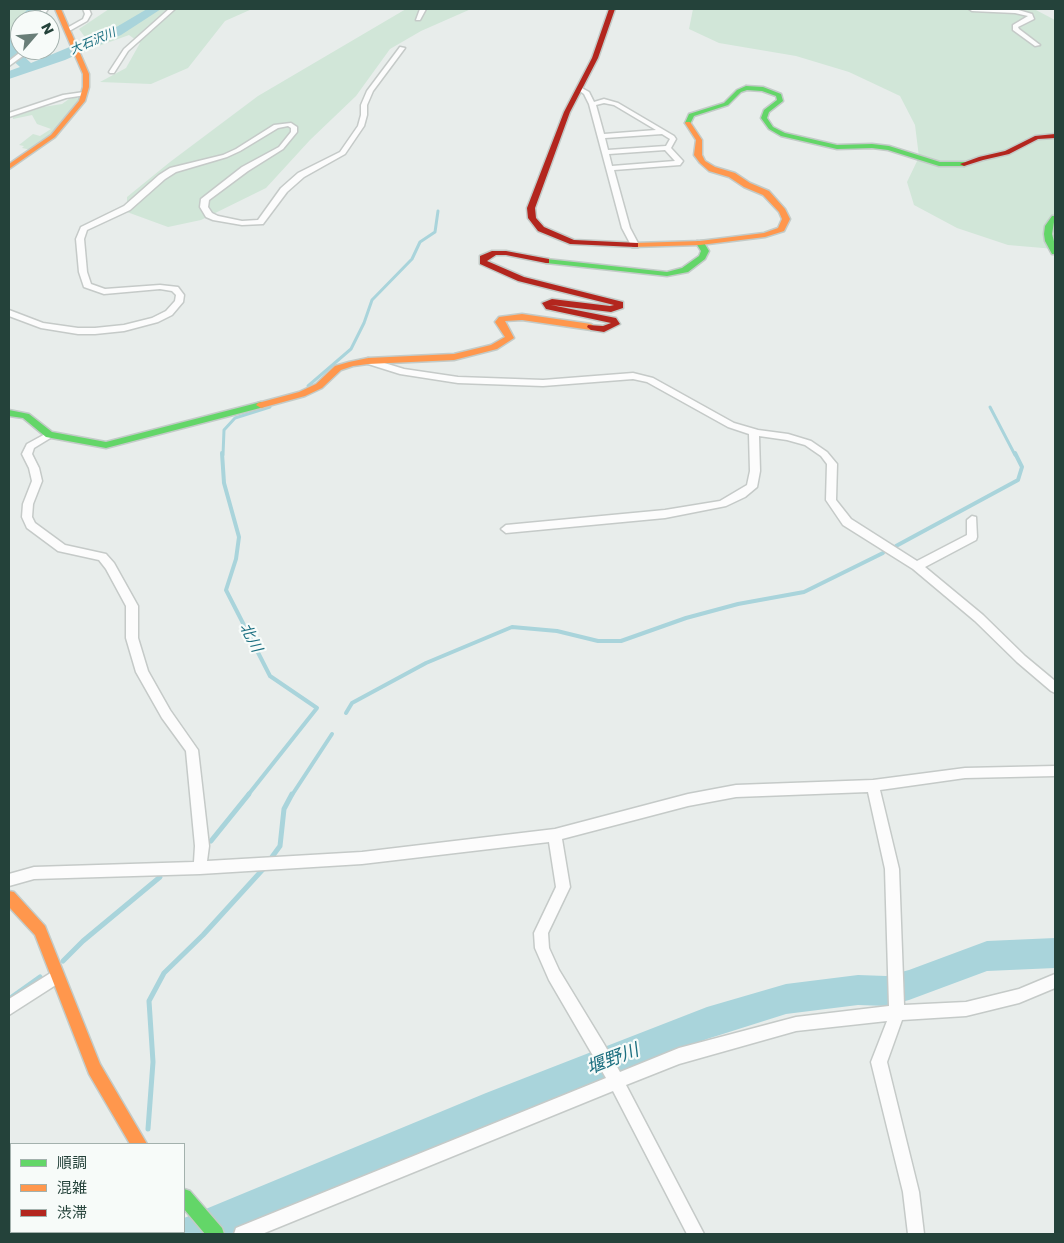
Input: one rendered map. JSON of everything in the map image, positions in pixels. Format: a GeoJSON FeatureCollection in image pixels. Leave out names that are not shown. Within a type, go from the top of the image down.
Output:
{"type":"FeatureCollection","features":[{"type":"Feature","properties":{"kind":"street"},"geometry":{"type":"LineString","coordinates":[[11,166],[53,136],[76,110],[84,94],[86,74],[71,35],[58,9]]}},
{"type":"Feature","properties":{"kind":"street"},"geometry":{"type":"LineString","coordinates":[[71,35],[85,20],[88,14],[86,9]]}},
{"type":"Feature","properties":{"kind":"street"},"geometry":{"type":"LineString","coordinates":[[112,72],[126,50],[172,9]]}},
{"type":"Feature","properties":{"kind":"street"},"geometry":{"type":"LineString","coordinates":[[418,19],[423,9]]}},
{"type":"Feature","properties":{"kind":"street"},"geometry":{"type":"LineString","coordinates":[[612,9],[595,58],[567,112],[530,208],[532,218],[541,229],[572,242],[635,245],[700,242],[765,235],[775,232],[784,224],[786,219],[782,211],[766,193],[747,185],[732,175],[706,166],[699,158],[699,140],[688,123],[688,118],[697,112],[726,104],[742,90],[763,88],[781,97],[780,101],[766,111],[764,118],[771,128],[783,135],[838,148],[872,146],[889,148],[939,164],[966,164],[981,158],[1007,153],[1037,137],[1055,136]]}},
{"type":"Feature","properties":{"kind":"street"},"geometry":{"type":"LineString","coordinates":[[972,9],[1015,11],[1030,15],[1032,18],[1015,26],[1016,30],[1037,45]]}},
{"type":"Feature","properties":{"kind":"street"},"geometry":{"type":"LineString","coordinates":[[9,313],[41,325],[78,331],[124,328],[155,320],[169,313],[179,302],[180,295],[175,289],[160,287],[104,292],[87,285],[83,272],[80,239],[84,229],[127,208],[162,177],[173,170],[225,156],[276,126],[290,124],[294,127],[294,132],[281,148],[245,169],[205,199],[204,207],[209,215],[216,218],[242,223],[260,222],[284,190],[300,175],[343,153],[361,126],[364,105],[370,90],[402,48]]}},
{"type":"Feature","properties":{"kind":"street"},"geometry":{"type":"LineString","coordinates":[[580,89],[587,93],[592,104],[626,228],[635,245]]}},
{"type":"Feature","properties":{"kind":"street"},"geometry":{"type":"LineString","coordinates":[[9,115],[65,96],[84,94]]}},
{"type":"Feature","properties":{"kind":"street"},"geometry":{"type":"LineString","coordinates":[[592,104],[604,101],[616,104],[673,139],[668,148]]}},
{"type":"Feature","properties":{"kind":"street"},"geometry":{"type":"LineString","coordinates":[[600,136],[664,132]]}},
{"type":"Feature","properties":{"kind":"street"},"geometry":{"type":"LineString","coordinates":[[609,168],[679,162],[670,153],[668,148]]}},
{"type":"Feature","properties":{"kind":"street"},"geometry":{"type":"LineString","coordinates":[[605,152],[668,148]]}},
{"type":"Feature","properties":{"kind":"street"},"geometry":{"type":"LineString","coordinates":[[1055,218],[1049,226],[1048,234],[1049,241],[1055,252]]}},
{"type":"Feature","properties":{"kind":"street"},"geometry":{"type":"LineString","coordinates":[[9,413],[26,416],[49,435],[106,445],[277,402],[319,386],[338,368],[368,361],[454,357],[494,347],[510,338],[499,322],[510,317],[522,317],[604,329],[616,324],[613,320],[561,310],[546,305],[552,302],[611,309],[620,306],[618,302],[547,287],[521,279],[483,262],[483,258],[487,255],[506,253],[551,262],[668,274],[685,270],[702,257],[705,251],[700,242]]}},
{"type":"Feature","properties":{"kind":"street"},"geometry":{"type":"LineString","coordinates":[[368,361],[403,372],[467,381],[542,383],[633,376],[650,380],[731,425],[754,432],[808,443],[824,454],[832,464],[831,500],[847,522],[917,566],[979,618],[1021,659],[1055,688]]}},
{"type":"Feature","properties":{"kind":"street"},"geometry":{"type":"LineString","coordinates":[[506,529],[665,514],[722,504],[741,495],[752,487],[755,471],[754,432]]}},
{"type":"Feature","properties":{"kind":"street"},"geometry":{"type":"LineString","coordinates":[[49,435],[30,446],[26,454],[34,468],[36,482],[28,504],[27,517],[31,525],[62,548],[102,557],[110,566],[132,606],[132,638],[142,672],[166,714],[192,750],[202,846],[200,868]]}},
{"type":"Feature","properties":{"kind":"street"},"geometry":{"type":"LineString","coordinates":[[917,566],[972,537],[972,520]]}},
{"type":"Feature","properties":{"kind":"street"},"geometry":{"type":"LineString","coordinates":[[9,880],[34,873],[200,868],[362,858],[555,835],[688,800],[736,791],[873,786],[965,774],[1055,771]]}},
{"type":"Feature","properties":{"kind":"street"},"geometry":{"type":"LineString","coordinates":[[873,786],[892,869],[897,1012],[879,1062],[911,1192],[916,1234]]}},
{"type":"Feature","properties":{"kind":"street"},"geometry":{"type":"LineString","coordinates":[[555,835],[563,888],[540,933],[542,948],[554,975],[616,1080],[696,1234]]}},
{"type":"Feature","properties":{"kind":"street"},"geometry":{"type":"LineString","coordinates":[[9,897],[40,931],[94,1069],[138,1143]]}},
{"type":"Feature","properties":{"kind":"street"},"geometry":{"type":"LineString","coordinates":[[9,1008],[57,976]]}},
{"type":"Feature","properties":{"kind":"street"},"geometry":{"type":"LineString","coordinates":[[242,1234],[678,1056],[796,1024],[897,1012],[966,1009],[1019,996],[1055,981]]}},
{"type":"Feature","properties":{"kind":"street"},"geometry":{"type":"LineString","coordinates":[[188,1205],[216,1234]]}},
{"type":"Feature","properties":{"kind":"green space"},"geometry":{"type":"Polygon","coordinates":[[[9,9],[29,9],[10,10],[9,45],[9,9]]]}},
{"type":"Feature","properties":{"kind":"green space"},"geometry":{"type":"Polygon","coordinates":[[[109,9],[252,9],[225,21],[188,68],[151,84],[100,82],[126,68],[140,43],[129,35],[93,48],[79,29],[109,9]]]}},
{"type":"Feature","properties":{"kind":"green space"},"geometry":{"type":"Polygon","coordinates":[[[406,9],[471,9],[421,31],[390,49],[356,96],[310,140],[266,188],[201,220],[168,227],[127,212],[127,197],[258,96],[406,9]]]}},
{"type":"Feature","properties":{"kind":"green space"},"geometry":{"type":"Polygon","coordinates":[[[693,9],[1034,9],[1055,20],[1055,249],[1008,245],[957,228],[914,205],[907,182],[919,157],[915,125],[900,96],[849,72],[796,56],[719,43],[689,29],[693,9]]]}},
{"type":"Feature","properties":{"kind":"green space"},"geometry":{"type":"Polygon","coordinates":[[[76,97],[79,99],[62,124],[32,150],[22,148],[24,146],[19,145],[33,134],[40,136],[51,129],[37,124],[32,115],[13,119],[13,117],[43,107],[62,104],[76,97]]]}},
{"type":"Feature","properties":{"kind":"waterway","name":"大石沢川"},"geometry":{"type":"LineString","coordinates":[[29,68],[60,57],[117,32],[155,9]]}},
{"type":"Feature","properties":{"kind":"waterway"},"geometry":{"type":"LineString","coordinates":[[9,50],[29,68]]}},
{"type":"Feature","properties":{"kind":"waterway"},"geometry":{"type":"LineString","coordinates":[[9,75],[29,68]]}},
{"type":"Feature","properties":{"kind":"waterway","name":"北川"},"geometry":{"type":"LineString","coordinates":[[308,386],[351,349],[364,323],[372,300],[412,259],[420,242],[435,232],[438,211]]}},
{"type":"Feature","properties":{"kind":"waterway","name":"北川"},"geometry":{"type":"LineString","coordinates":[[223,455],[224,430],[235,418],[270,407]]}},
{"type":"Feature","properties":{"kind":"waterway"},"geometry":{"type":"LineString","coordinates":[[990,407],[1015,455]]}},
{"type":"Feature","properties":{"kind":"waterway","name":"北川"},"geometry":{"type":"LineString","coordinates":[[222,453],[224,483],[239,537],[236,559],[226,590],[270,676],[317,708],[248,795]]}},
{"type":"Feature","properties":{"kind":"waterway"},"geometry":{"type":"LineString","coordinates":[[896,546],[1018,480],[1022,467],[1015,453]]}},
{"type":"Feature","properties":{"kind":"waterway"},"geometry":{"type":"LineString","coordinates":[[346,713],[352,703],[426,663],[512,627],[557,631],[598,641],[621,641],[686,618],[738,604],[804,592],[883,553]]}},
{"type":"Feature","properties":{"kind":"waterway"},"geometry":{"type":"LineString","coordinates":[[292,795],[332,734]]}},
{"type":"Feature","properties":{"kind":"waterway","name":"北川"},"geometry":{"type":"LineString","coordinates":[[211,841],[249,794]]}},
{"type":"Feature","properties":{"kind":"waterway"},"geometry":{"type":"LineString","coordinates":[[269,861],[280,846],[284,809],[292,794]]}},
{"type":"Feature","properties":{"kind":"waterway"},"geometry":{"type":"LineString","coordinates":[[148,1129],[153,1062],[149,1001],[164,973],[203,935],[265,867]]}},
{"type":"Feature","properties":{"kind":"waterway","name":"北川"},"geometry":{"type":"LineString","coordinates":[[63,961],[83,941],[160,877]]}},
{"type":"Feature","properties":{"kind":"waterway","name":"堰野川"},"geometry":{"type":"LineString","coordinates":[[188,1234],[486,1110],[707,1023],[786,999],[858,990],[886,991],[909,985],[987,956],[1055,953]]}},
{"type":"Feature","properties":{"kind":"waterway","name":"北川"},"geometry":{"type":"LineString","coordinates":[[9,999],[40,977]]}},
{"type":"Feature","properties":{"kind":"waterway","name":"北川"},"geometry":{"type":"LineString","coordinates":[[9,1215],[10,1234]]}},
{"type":"Feature","properties":{"kind":"traffic: fast"},"geometry":{"type":"LineString","coordinates":[[688,123],[691,115],[726,104],[739,91],[746,88],[763,89],[779,95],[780,101],[766,111],[764,118],[771,128],[783,135],[837,147],[872,146],[889,148],[939,164],[964,164]]}},
{"type":"Feature","properties":{"kind":"traffic: fast"},"geometry":{"type":"LineString","coordinates":[[1055,218],[1049,226],[1048,234],[1049,241],[1055,252]]}},
{"type":"Feature","properties":{"kind":"traffic: fast"},"geometry":{"type":"LineString","coordinates":[[546,261],[667,274],[685,270],[702,257],[705,251],[700,243]]}},
{"type":"Feature","properties":{"kind":"traffic: fast"},"geometry":{"type":"LineString","coordinates":[[9,413],[26,416],[49,435],[106,445],[261,405]]}},
{"type":"Feature","properties":{"kind":"traffic: fast"},"geometry":{"type":"LineString","coordinates":[[185,1198],[216,1234]]}},
{"type":"Feature","properties":{"kind":"traffic: slow"},"geometry":{"type":"LineString","coordinates":[[9,167],[53,136],[82,101],[86,87],[86,74],[58,9]]}},
{"type":"Feature","properties":{"kind":"traffic: slow"},"geometry":{"type":"LineString","coordinates":[[635,245],[700,243],[765,235],[781,229],[786,219],[782,211],[766,193],[747,185],[732,175],[712,169],[702,162],[698,155],[699,140],[688,123]]}},
{"type":"Feature","properties":{"kind":"traffic: slow"},"geometry":{"type":"LineString","coordinates":[[261,405],[302,394],[319,386],[338,368],[352,364],[368,361],[454,357],[494,347],[510,338],[499,322],[502,319],[522,317],[591,327]]}},
{"type":"Feature","properties":{"kind":"traffic: slow"},"geometry":{"type":"LineString","coordinates":[[9,897],[40,931],[94,1069],[138,1143]]}},
{"type":"Feature","properties":{"kind":"traffic: jam"},"geometry":{"type":"LineString","coordinates":[[612,9],[595,58],[567,112],[531,208],[532,218],[541,229],[573,242],[635,245]]}},
{"type":"Feature","properties":{"kind":"traffic: jam"},"geometry":{"type":"LineString","coordinates":[[964,164],[981,158],[1007,153],[1037,137],[1055,136]]}},
{"type":"Feature","properties":{"kind":"traffic: jam"},"geometry":{"type":"LineString","coordinates":[[546,261],[506,253],[495,253],[483,258],[483,262],[521,279],[620,304],[620,306],[611,309],[552,302],[546,303],[549,307],[613,320],[616,324],[604,329],[591,327]]}}]}
